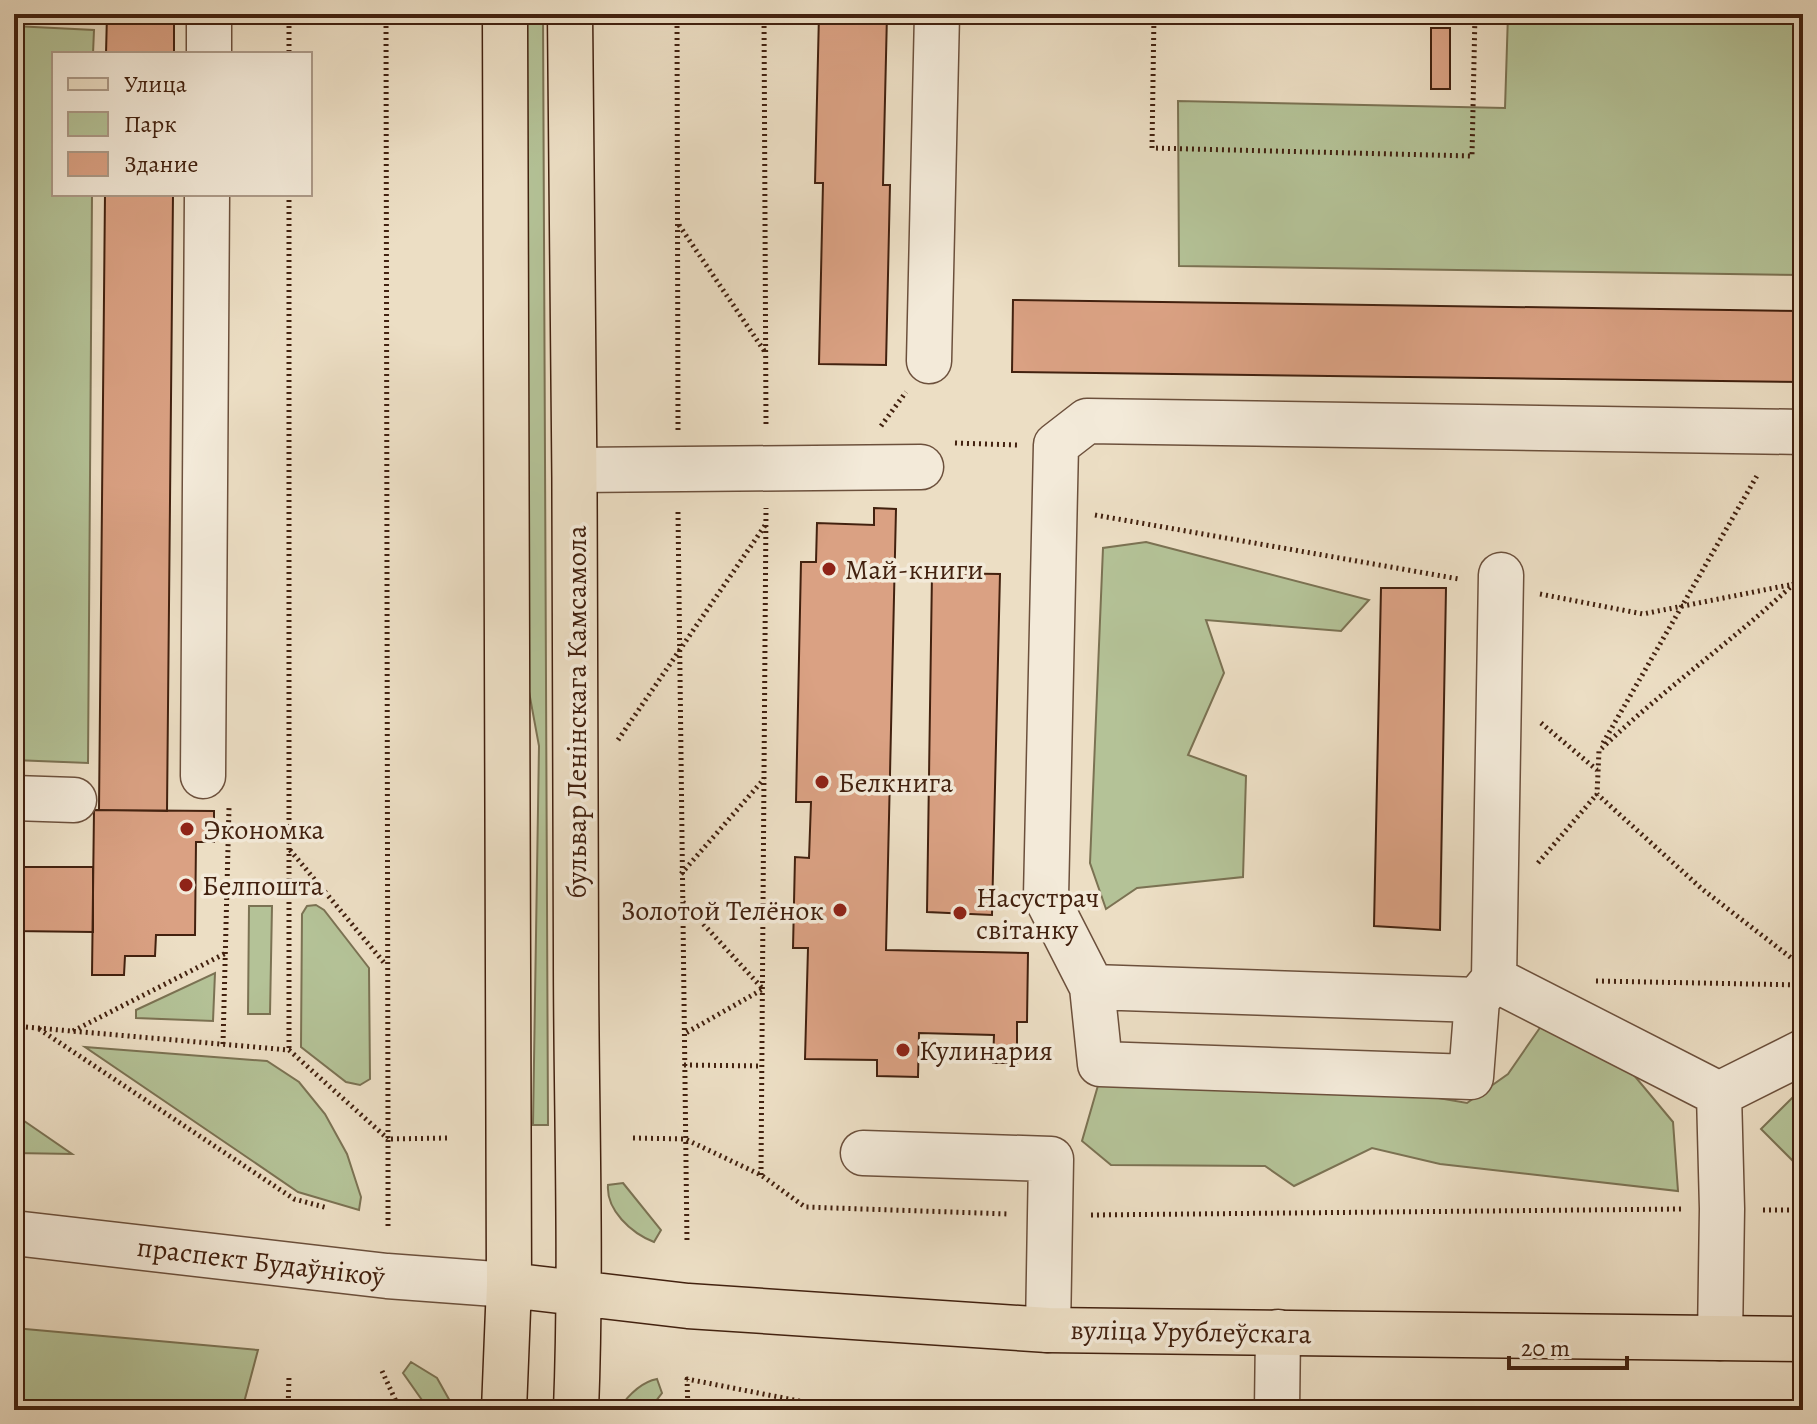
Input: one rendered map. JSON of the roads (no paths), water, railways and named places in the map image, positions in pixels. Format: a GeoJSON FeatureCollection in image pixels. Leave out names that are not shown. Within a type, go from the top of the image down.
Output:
{"type":"FeatureCollection","features":[{"type":"Feature","properties":{"kind":"main road"},"geometry":{"type":"LineString","coordinates":[[504,1410],[509,1285],[505,14]]}},
{"type":"Feature","properties":{"kind":"main road","name":"бульвар Ленінскага Камсамола"},"geometry":{"type":"LineString","coordinates":[[570,14],[575,470],[576,1123],[580,1292],[576,1410]]}},
{"type":"Feature","properties":{"kind":"main road","name":"вуліца Урублеўскага"},"geometry":{"type":"LineString","coordinates":[[509,1285],[703,1307],[1048,1330],[1803,1339]]}},
{"type":"Feature","properties":{"kind":"street"},"geometry":{"type":"LineString","coordinates":[[209,14],[209,52]]}},
{"type":"Feature","properties":{"kind":"street"},"geometry":{"type":"LineString","coordinates":[[929,361],[937,14]]}},
{"type":"Feature","properties":{"kind":"street"},"geometry":{"type":"LineString","coordinates":[[203,776],[207,196]]}},
{"type":"Feature","properties":{"kind":"street"},"geometry":{"type":"LineString","coordinates":[[1500,581],[1485,990],[1471,1077],[1100,1064],[1092,987],[1046,897],[1056,445],[1087,421],[1792,432]]}},
{"type":"Feature","properties":{"kind":"street"},"geometry":{"type":"LineString","coordinates":[[575,470],[921,467]]}},
{"type":"Feature","properties":{"kind":"street"},"geometry":{"type":"LineString","coordinates":[[14,798],[74,800]]}},
{"type":"Feature","properties":{"kind":"street"},"geometry":{"type":"LineString","coordinates":[[1092,987],[1485,990],[1719,1094]]}},
{"type":"Feature","properties":{"kind":"street"},"geometry":{"type":"LineString","coordinates":[[1719,1094],[1803,1052]]}},
{"type":"Feature","properties":{"kind":"street"},"geometry":{"type":"LineString","coordinates":[[1719,1094],[1722,1209],[1720,1338]]}},
{"type":"Feature","properties":{"kind":"street"},"geometry":{"type":"LineString","coordinates":[[863,1153],[1051,1159],[1048,1330]]}},
{"type":"Feature","properties":{"kind":"street","name":"праспект Будаўнікоў"},"geometry":{"type":"LineString","coordinates":[[14,1233],[387,1276],[509,1285]]}},
{"type":"Feature","properties":{"kind":"street"},"geometry":{"type":"LineString","coordinates":[[1277,1410],[1278,1332]]}},
{"type":"Feature","properties":{"kind":"place","name":"Май-книги"},"geometry":{"type":"Point","coordinates":[829,569]}},
{"type":"Feature","properties":{"kind":"place","name":"Белкнига"},"geometry":{"type":"Point","coordinates":[822,782]}},
{"type":"Feature","properties":{"kind":"place","name":"Экономка"},"geometry":{"type":"Point","coordinates":[187,829]}},
{"type":"Feature","properties":{"kind":"place","name":"Белпошта"},"geometry":{"type":"Point","coordinates":[186,885]}},
{"type":"Feature","properties":{"kind":"place","name":"Золотой Телёнок"},"geometry":{"type":"Point","coordinates":[840,910]}},
{"type":"Feature","properties":{"kind":"place","name":"Насустрач світанку"},"geometry":{"type":"Point","coordinates":[960,913]}},
{"type":"Feature","properties":{"kind":"place","name":"Кулинария"},"geometry":{"type":"Point","coordinates":[903,1050]}}]}
